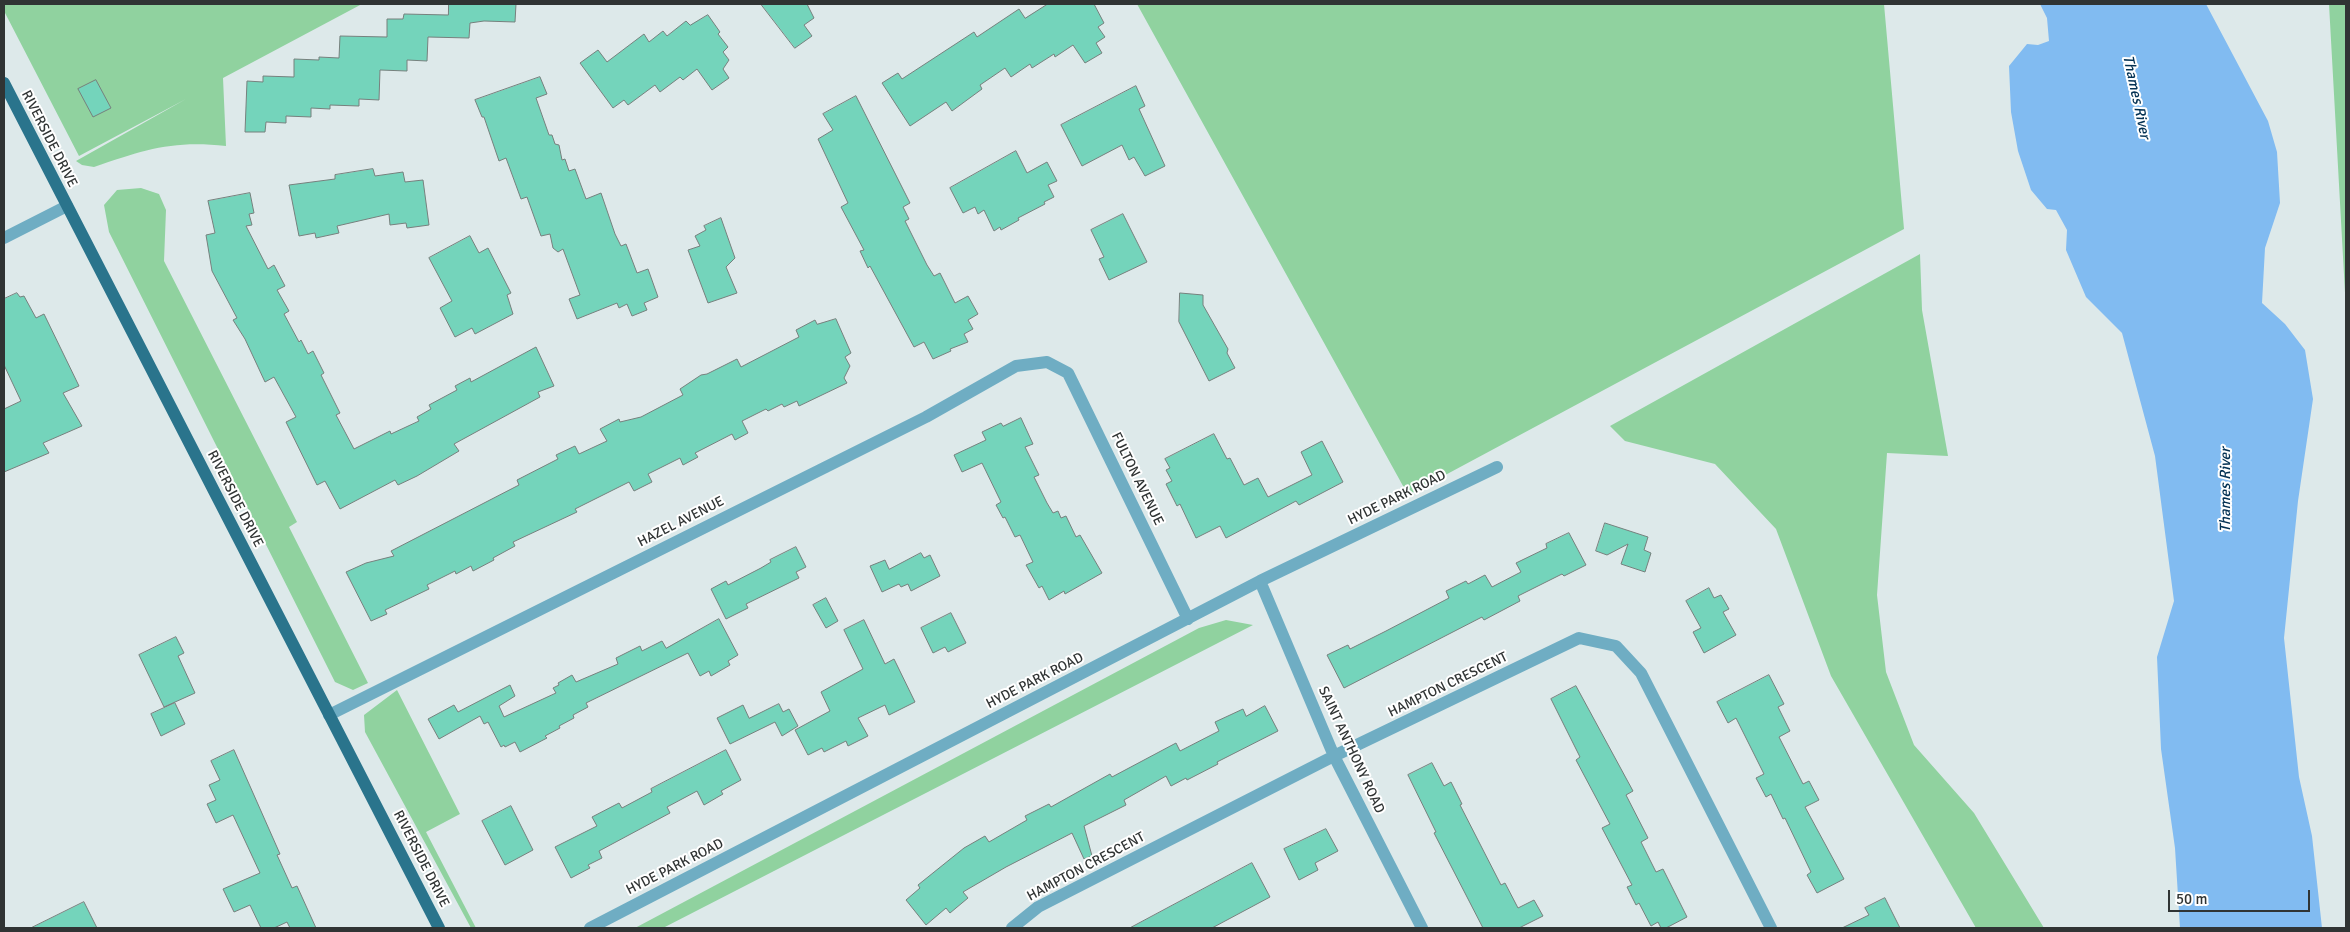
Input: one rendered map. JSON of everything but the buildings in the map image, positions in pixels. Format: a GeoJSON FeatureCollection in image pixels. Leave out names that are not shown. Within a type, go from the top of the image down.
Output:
{"type":"FeatureCollection","features":[{"type":"Feature","properties":{"kind":"main road","name":"RIVERSIDE DRIVE"},"geometry":{"type":"LineString","coordinates":[[4,84],[440,928]]}},
{"type":"Feature","properties":{"kind":"street"},"geometry":{"type":"LineString","coordinates":[[4,238],[67,206]]}},
{"type":"Feature","properties":{"kind":"street","name":"HAZEL AVENUE"},"geometry":{"type":"LineString","coordinates":[[329,715],[926,417],[1016,366],[1047,362]]}},
{"type":"Feature","properties":{"kind":"street","name":"FULTON AVENUE"},"geometry":{"type":"LineString","coordinates":[[1047,362],[1068,373],[1188,619]]}},
{"type":"Feature","properties":{"kind":"street","name":"HYDE PARK ROAD"},"geometry":{"type":"LineString","coordinates":[[590,928],[1260,581],[1497,467]]}},
{"type":"Feature","properties":{"kind":"street","name":"SAINT ANTHONY ROAD"},"geometry":{"type":"LineString","coordinates":[[1260,581],[1334,756],[1422,928]]}},
{"type":"Feature","properties":{"kind":"street","name":"HAMPTON CRESCENT"},"geometry":{"type":"LineString","coordinates":[[1012,928],[1038,907],[1334,756],[1578,638],[1616,646],[1641,673],[1771,928]]}},
{"type":"Feature","properties":{"kind":"green space"},"geometry":{"type":"Polygon","coordinates":[[[4,4],[362,4],[223,78],[226,146],[190,144],[158,148],[94,167],[82,165],[76,161],[186,99],[79,156],[4,11],[4,4]]]}},
{"type":"Feature","properties":{"kind":"green space"},"geometry":{"type":"Polygon","coordinates":[[[1137,4],[1884,4],[1904,229],[1408,495],[1137,4]]]}},
{"type":"Feature","properties":{"kind":"green space"},"geometry":{"type":"Polygon","coordinates":[[[2329,4],[2346,4],[2346,311],[2329,4]]]}},
{"type":"Feature","properties":{"kind":"green space"},"geometry":{"type":"Polygon","coordinates":[[[141,188],[159,194],[166,210],[164,261],[297,522],[289,527],[368,683],[353,690],[335,682],[109,232],[104,205],[117,190],[141,188]]]}},
{"type":"Feature","properties":{"kind":"green space"},"geometry":{"type":"Polygon","coordinates":[[[1920,254],[1922,310],[1948,456],[1887,453],[1877,595],[1886,672],[1914,745],[1974,813],[2044,928],[1976,928],[1831,676],[1776,529],[1715,464],[1625,441],[1610,426],[1920,254]]]}},
{"type":"Feature","properties":{"kind":"green space"},"geometry":{"type":"Polygon","coordinates":[[[1226,620],[1253,625],[663,928],[635,928],[1199,628],[1226,620]]]}},
{"type":"Feature","properties":{"kind":"green space"},"geometry":{"type":"Polygon","coordinates":[[[397,690],[460,814],[426,832],[476,928],[471,928],[365,732],[364,715],[397,690]]]}},
{"type":"Feature","properties":{"kind":"water","name":"Thames River"},"geometry":{"type":"Polygon","coordinates":[[[2040,4],[2206,4],[2268,121],[2277,152],[2280,203],[2265,248],[2262,303],[2285,324],[2305,350],[2313,399],[2298,501],[2284,638],[2299,777],[2312,836],[2322,928],[2180,928],[2175,848],[2161,749],[2157,657],[2174,601],[2155,456],[2122,333],[2086,297],[2066,250],[2067,230],[2056,210],[2047,209],[2031,190],[2018,151],[2011,112],[2009,66],[2027,44],[2038,45],[2049,41],[2047,18],[2040,4]]]}}]}
